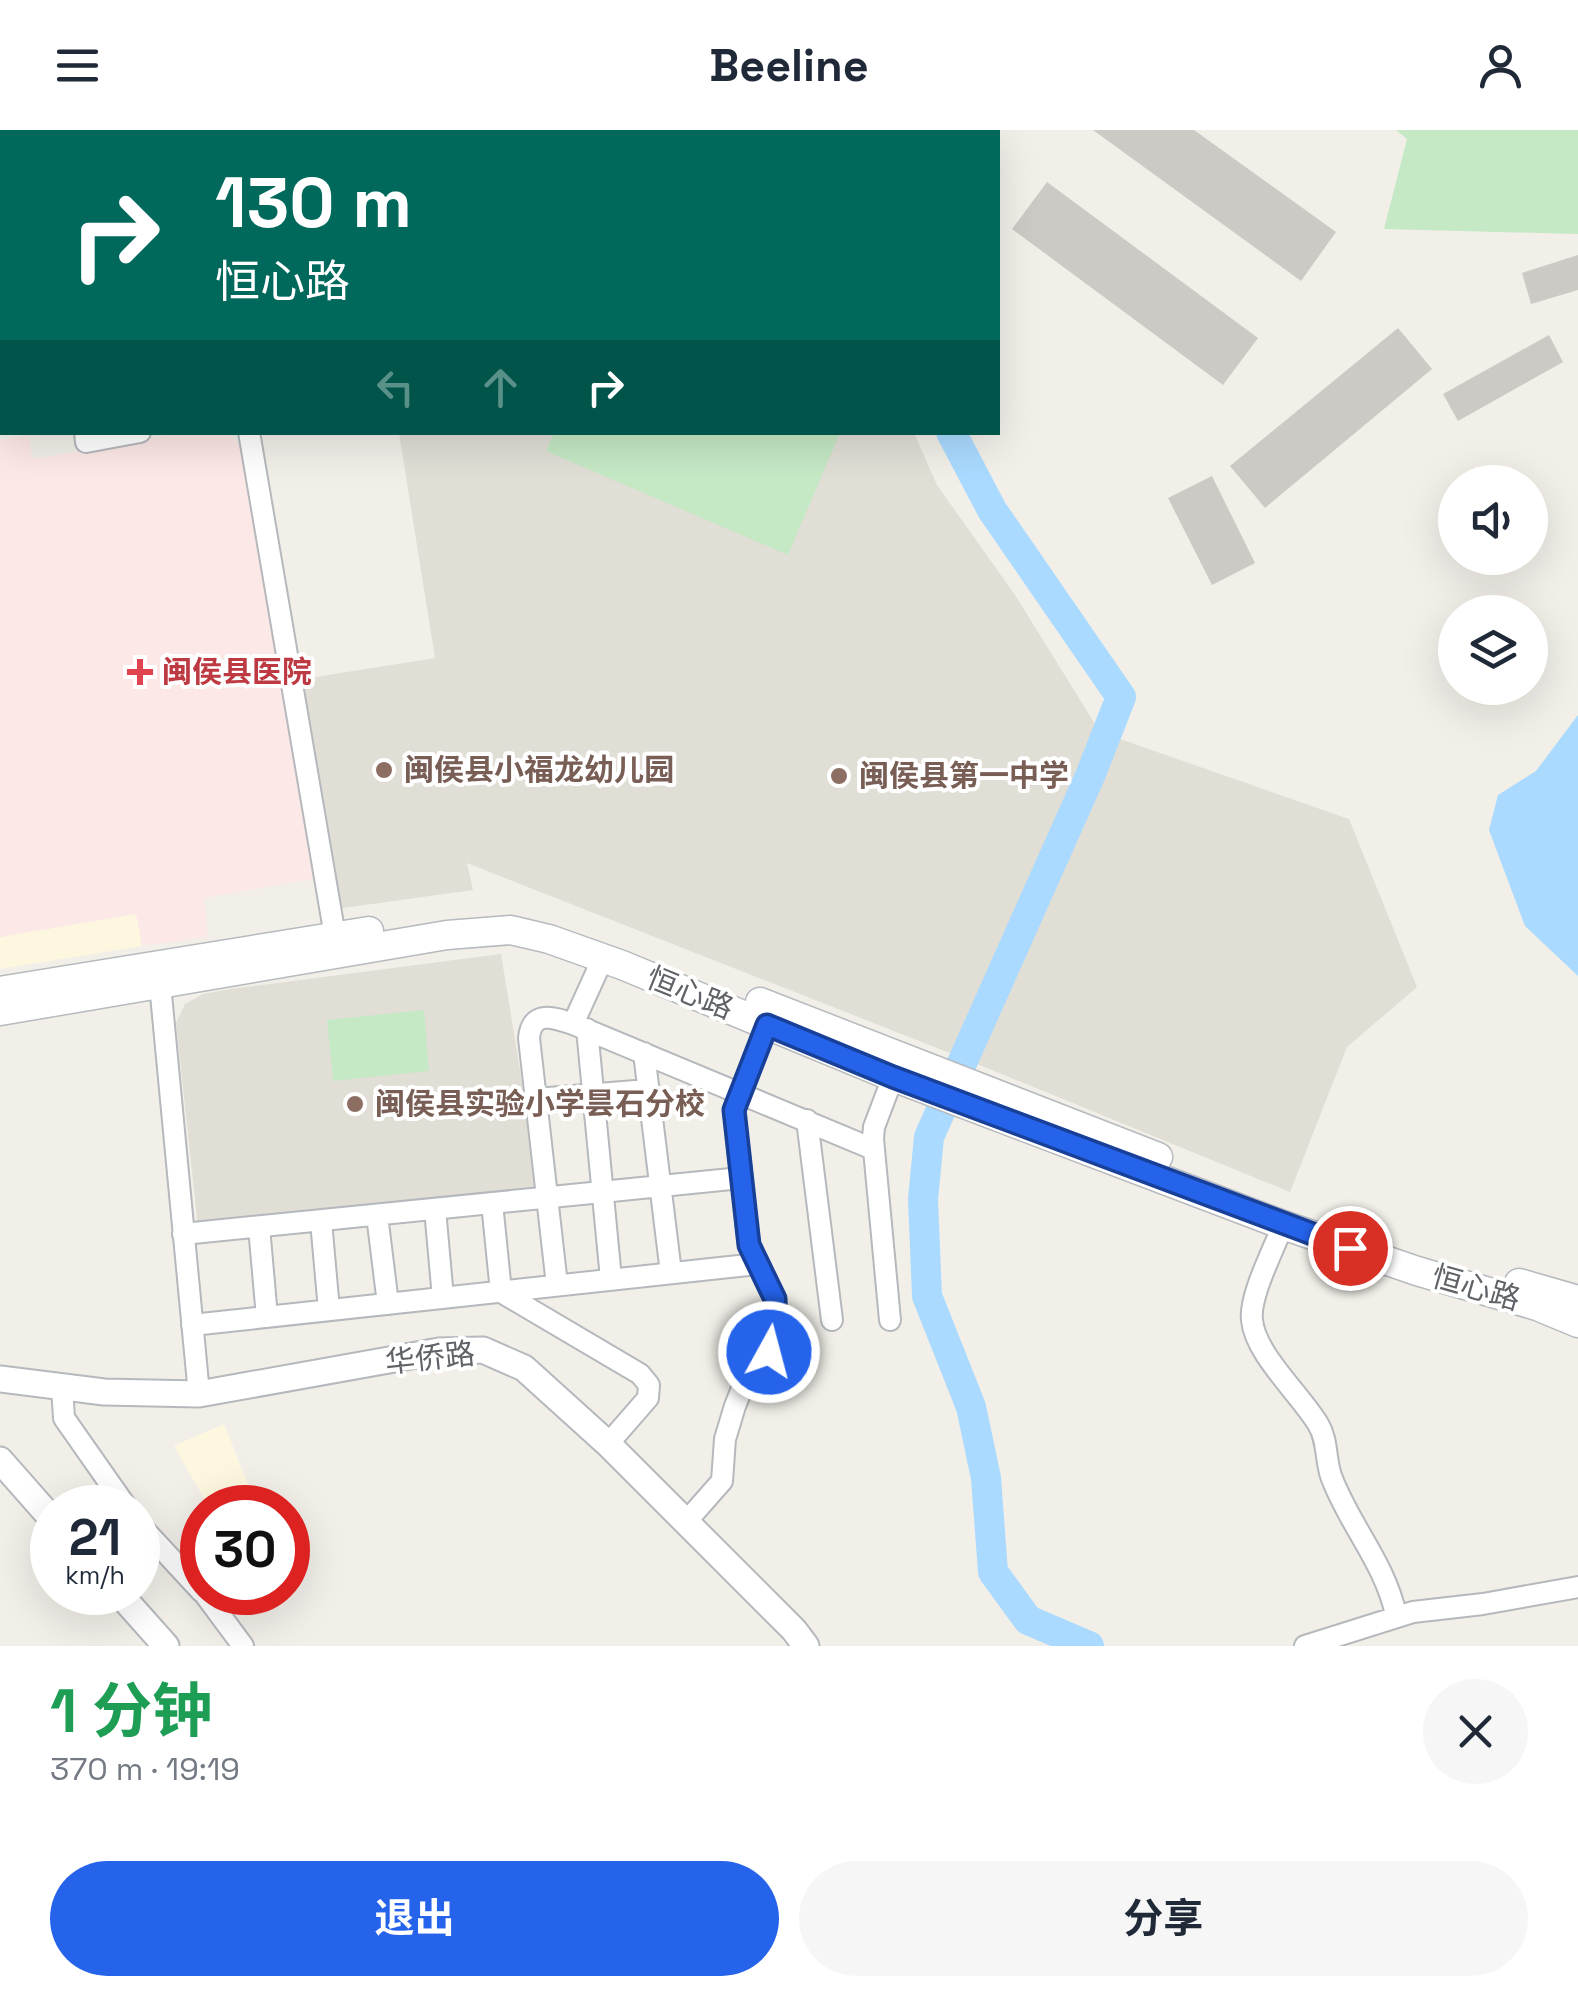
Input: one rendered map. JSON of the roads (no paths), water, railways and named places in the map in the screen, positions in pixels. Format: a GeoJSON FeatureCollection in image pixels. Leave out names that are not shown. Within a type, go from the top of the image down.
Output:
{"type":"FeatureCollection","features":[{"type":"Feature","properties":{"kind":"main road","name":"恒心路"},"geometry":{"type":"LineString","coordinates":[[0,1011],[160,984],[474,915],[544,920],[629,950],[932,1081],[1283,1225],[1417,1271],[1537,1306],[1578,1323]]}},
{"type":"Feature","properties":{"kind":"main road","name":"恒心路"},"geometry":{"type":"LineString","coordinates":[[0,991],[336,945],[511,930],[603,958],[893,1077],[932,1081]]}},
{"type":"Feature","properties":{"kind":"main road","name":"恒心路"},"geometry":{"type":"LineString","coordinates":[[968,1095],[1481,1273],[1578,1300]]}},
{"type":"Feature","properties":{"kind":"street"},"geometry":{"type":"LineString","coordinates":[[85,435],[86,442],[124,435]]}},
{"type":"Feature","properties":{"kind":"street"},"geometry":{"type":"LineString","coordinates":[[250,435],[336,945]]}},
{"type":"Feature","properties":{"kind":"street"},"geometry":{"type":"LineString","coordinates":[[603,958],[580,1026],[593,1094],[611,1279]]}},
{"type":"Feature","properties":{"kind":"street"},"geometry":{"type":"LineString","coordinates":[[160,984],[199,1394]]}},
{"type":"Feature","properties":{"kind":"street"},"geometry":{"type":"LineString","coordinates":[[557,1285],[529,1038],[533,1023],[545,1016],[580,1026],[874,1149]]}},
{"type":"Feature","properties":{"kind":"street"},"geometry":{"type":"LineString","coordinates":[[685,1523],[722,1481],[724,1447],[734,1406],[743,1386],[762,1366],[774,1338],[775,1299],[749,1245],[734,1110],[767,1025]]}},
{"type":"Feature","properties":{"kind":"street"},"geometry":{"type":"LineString","coordinates":[[644,1053],[671,1273]]}},
{"type":"Feature","properties":{"kind":"street"},"geometry":{"type":"LineString","coordinates":[[890,1320],[874,1127],[893,1077]]}},
{"type":"Feature","properties":{"kind":"street"},"geometry":{"type":"LineString","coordinates":[[536,1099],[648,1090]]}},
{"type":"Feature","properties":{"kind":"street"},"geometry":{"type":"LineString","coordinates":[[807,1120],[832,1320]]}},
{"type":"Feature","properties":{"kind":"street"},"geometry":{"type":"LineString","coordinates":[[183,1234],[741,1178]]}},
{"type":"Feature","properties":{"kind":"street"},"geometry":{"type":"LineString","coordinates":[[492,1203],[501,1292]]}},
{"type":"Feature","properties":{"kind":"street"},"geometry":{"type":"LineString","coordinates":[[435,1209],[443,1298]]}},
{"type":"Feature","properties":{"kind":"street"},"geometry":{"type":"LineString","coordinates":[[377,1215],[388,1304]]}},
{"type":"Feature","properties":{"kind":"street"},"geometry":{"type":"LineString","coordinates":[[321,1220],[329,1310]]}},
{"type":"Feature","properties":{"kind":"street"},"geometry":{"type":"LineString","coordinates":[[1283,1225],[1253,1303],[1253,1328],[1322,1430],[1332,1478],[1385,1576],[1396,1615]]}},
{"type":"Feature","properties":{"kind":"street"},"geometry":{"type":"LineString","coordinates":[[260,1227],[268,1317]]}},
{"type":"Feature","properties":{"kind":"street"},"geometry":{"type":"LineString","coordinates":[[192,1325],[756,1264]]}},
{"type":"Feature","properties":{"kind":"street"},"geometry":{"type":"LineString","coordinates":[[501,1292],[646,1378],[648,1398],[608,1444]]}},
{"type":"Feature","properties":{"kind":"street","name":"华侨路"},"geometry":{"type":"LineString","coordinates":[[0,1379],[138,1394],[199,1394],[439,1352],[484,1350],[524,1368],[608,1444],[806,1646]]}},
{"type":"Feature","properties":{"kind":"street"},"geometry":{"type":"LineString","coordinates":[[62,1388],[64,1418],[110,1485]]}},
{"type":"Feature","properties":{"kind":"street"},"geometry":{"type":"LineString","coordinates":[[0,1460],[30,1494]]}},
{"type":"Feature","properties":{"kind":"street"},"geometry":{"type":"LineString","coordinates":[[160,1546],[180,1568]]}},
{"type":"Feature","properties":{"kind":"street"},"geometry":{"type":"LineString","coordinates":[[1306,1646],[1396,1615],[1578,1587]]}},
{"type":"Feature","properties":{"kind":"street"},"geometry":{"type":"LineString","coordinates":[[138,1615],[166,1646]]}},
{"type":"Feature","properties":{"kind":"street"},"geometry":{"type":"LineString","coordinates":[[220,1615],[243,1646]]}},
{"type":"Feature","properties":{"kind":"water"},"geometry":{"type":"Polygon","coordinates":[[[1578,715],[1578,976],[1525,926],[1489,830],[1498,795],[1536,771],[1578,715]]]}},
{"type":"Feature","properties":{"kind":"waterway"},"geometry":{"type":"LineString","coordinates":[[953,435],[992,510],[1121,697],[1090,776],[929,1137],[923,1199],[927,1296],[971,1407],[986,1478],[993,1572],[1028,1620],[1089,1646]]}},
{"type":"Feature","properties":{"kind":"place","name":"闽侯县医院"},"geometry":{"type":"Point","coordinates":[140,672]}},
{"type":"Feature","properties":{"kind":"place","name":"闽侯县小福龙幼儿园"},"geometry":{"type":"Point","coordinates":[384,770]}},
{"type":"Feature","properties":{"kind":"place","name":"闽侯县第一中学"},"geometry":{"type":"Point","coordinates":[839,776]}},
{"type":"Feature","properties":{"kind":"place","name":"闽侯县实验小学昙石分校"},"geometry":{"type":"Point","coordinates":[355,1104]}}]}
